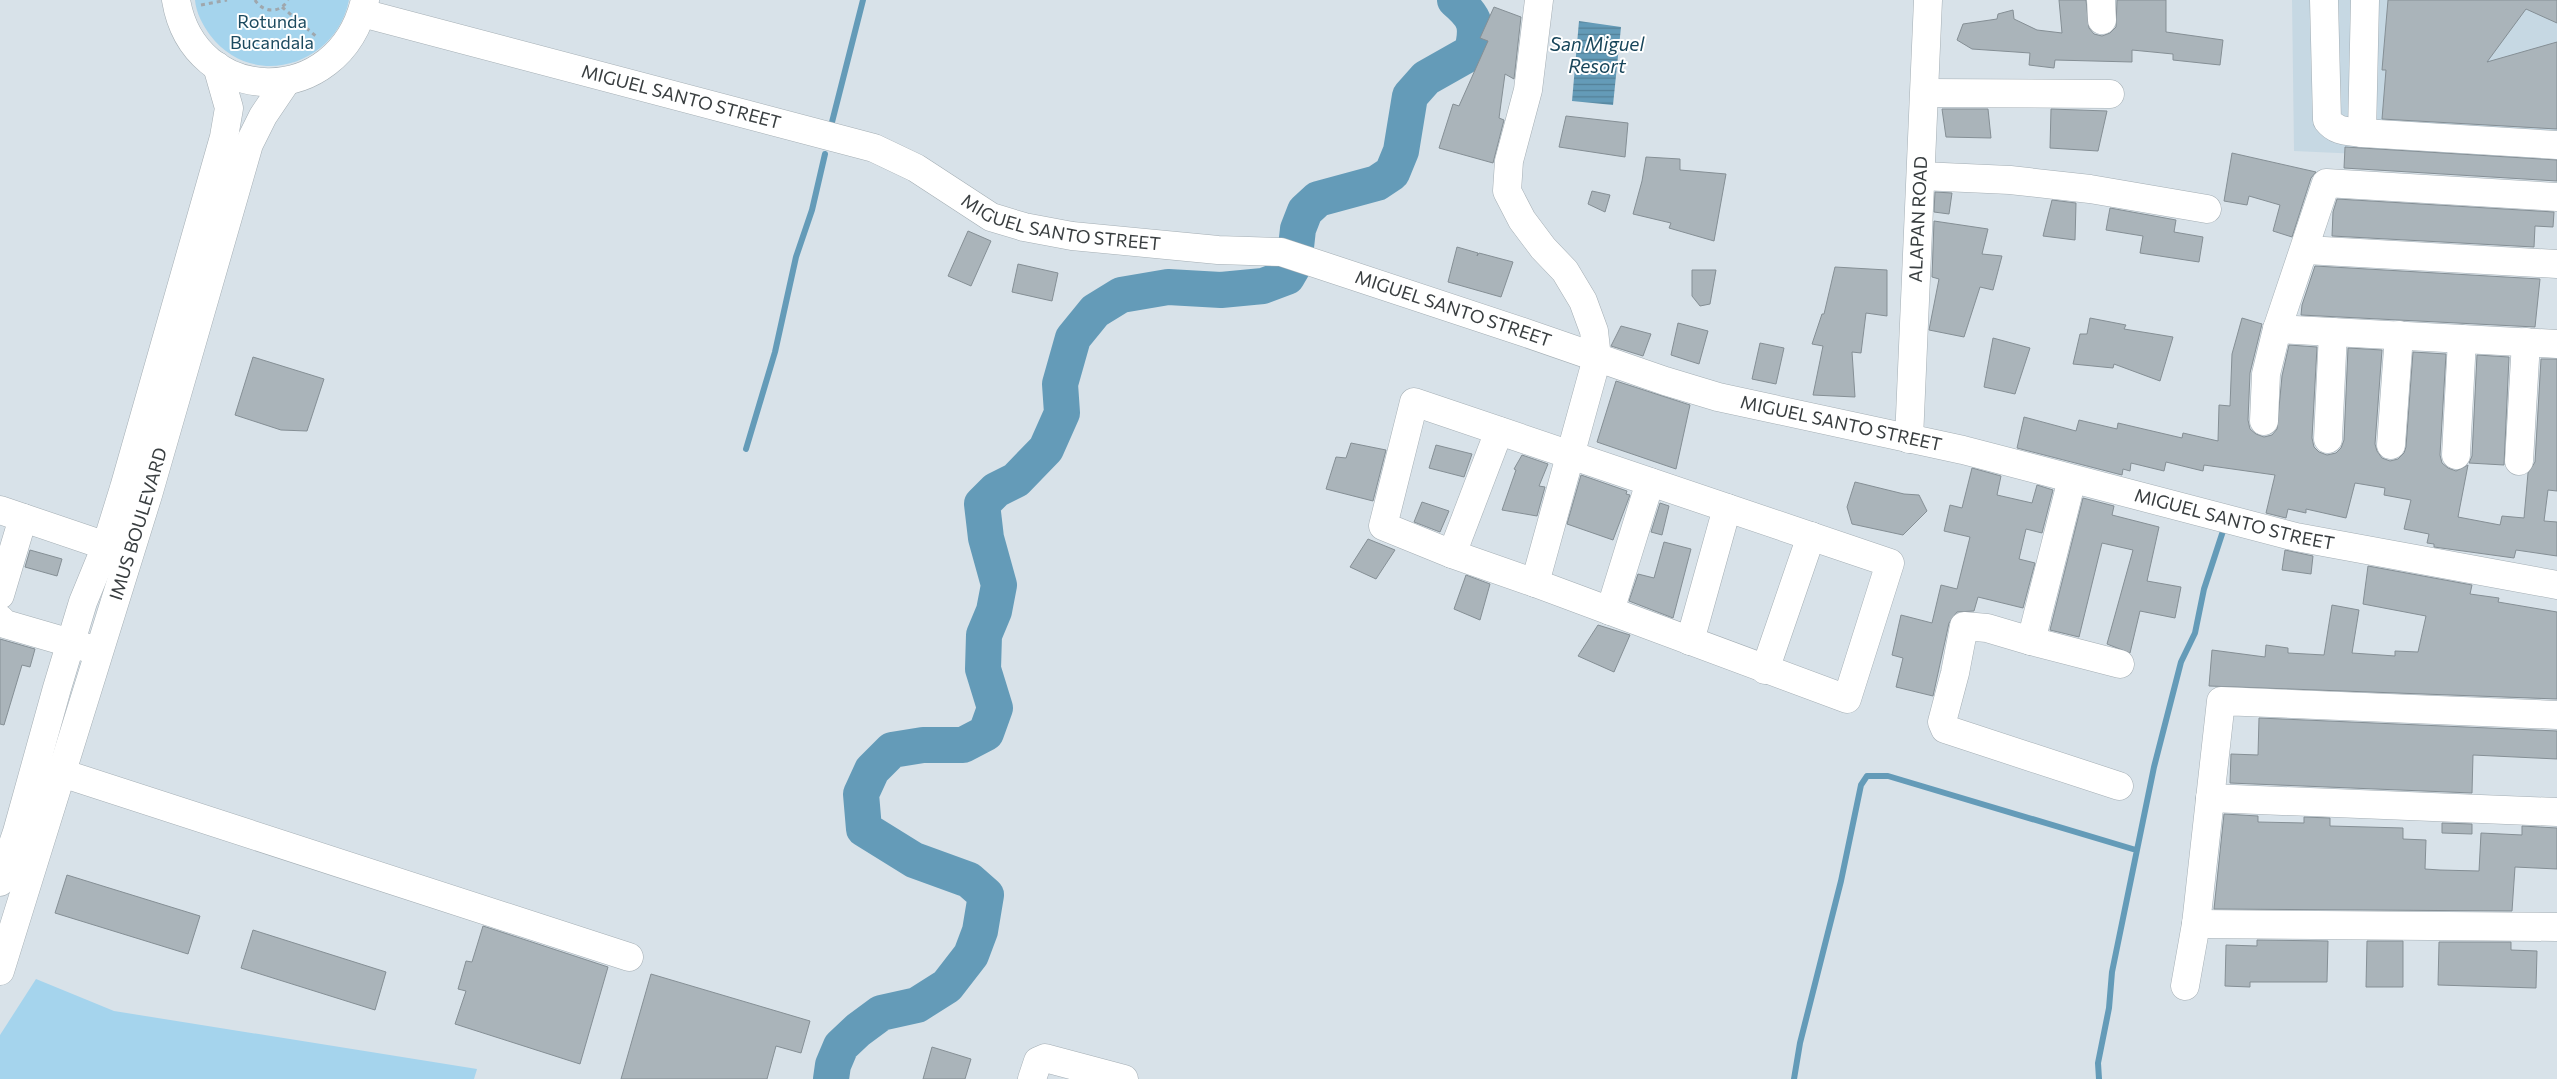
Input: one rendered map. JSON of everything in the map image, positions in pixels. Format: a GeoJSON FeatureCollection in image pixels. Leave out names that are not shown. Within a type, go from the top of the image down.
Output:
{"type":"FeatureCollection","features":[{"type":"Feature","properties":{"kind":"street"},"geometry":{"type":"LineString","coordinates":[[176,0],[179,15],[193,44],[216,66],[238,77],[262,82],[286,82],[322,68],[337,55],[351,38],[363,6]]}},
{"type":"Feature","properties":{"kind":"street"},"geometry":{"type":"LineString","coordinates":[[1535,583],[1597,358],[1594,331],[1583,301],[1565,271],[1543,248],[1522,220],[1507,191],[1509,162],[1528,90],[1539,0]]}},
{"type":"Feature","properties":{"kind":"street","name":"ALAPAN ROAD"},"geometry":{"type":"LineString","coordinates":[[1909,439],[1928,0]]}},
{"type":"Feature","properties":{"kind":"street"},"geometry":{"type":"LineString","coordinates":[[2324,0],[2327,120],[2332,127],[2342,131],[2362,133],[2557,145]]}},
{"type":"Feature","properties":{"kind":"street"},"geometry":{"type":"LineString","coordinates":[[2362,133],[2365,0]]}},
{"type":"Feature","properties":{"kind":"street","name":"MIGUEL SANTO STREET"},"geometry":{"type":"LineString","coordinates":[[363,6],[874,148],[916,168],[991,217],[1024,227],[1072,236],[1218,250],[1281,252],[1718,397],[1963,450],[2304,538],[2557,585]]}},
{"type":"Feature","properties":{"kind":"street","name":"IMUS BOULEVARD"},"geometry":{"type":"LineString","coordinates":[[8,887],[63,774],[98,651],[117,550],[224,137],[228,108],[216,66]]}},
{"type":"Feature","properties":{"kind":"street","name":"IMUS BOULEVARD"},"geometry":{"type":"LineString","coordinates":[[0,971],[8,887],[17,832],[83,602],[117,550],[148,494],[249,144],[263,116],[286,82]]}},
{"type":"Feature","properties":{"kind":"street"},"geometry":{"type":"LineString","coordinates":[[1925,93],[2110,94]]}},
{"type":"Feature","properties":{"kind":"street"},"geometry":{"type":"LineString","coordinates":[[1921,176],[2010,180],[2082,188],[2207,209]]}},
{"type":"Feature","properties":{"kind":"street"},"geometry":{"type":"LineString","coordinates":[[2264,421],[2266,374],[2278,329],[2306,250],[2326,182],[2557,198]]}},
{"type":"Feature","properties":{"kind":"street"},"geometry":{"type":"LineString","coordinates":[[2306,250],[2557,264]]}},
{"type":"Feature","properties":{"kind":"street"},"geometry":{"type":"LineString","coordinates":[[2278,329],[2557,344]]}},
{"type":"Feature","properties":{"kind":"street"},"geometry":{"type":"LineString","coordinates":[[2328,439],[2333,332]]}},
{"type":"Feature","properties":{"kind":"street"},"geometry":{"type":"LineString","coordinates":[[2391,445],[2399,335]]}},
{"type":"Feature","properties":{"kind":"street"},"geometry":{"type":"LineString","coordinates":[[2456,455],[2462,339]]}},
{"type":"Feature","properties":{"kind":"street"},"geometry":{"type":"LineString","coordinates":[[2519,461],[2526,342]]}},
{"type":"Feature","properties":{"kind":"street"},"geometry":{"type":"LineString","coordinates":[[1414,402],[1499,431],[1890,563],[1847,699],[1452,554],[1383,526],[1414,402]]}},
{"type":"Feature","properties":{"kind":"street"},"geometry":{"type":"LineString","coordinates":[[1452,554],[1499,431]]}},
{"type":"Feature","properties":{"kind":"street"},"geometry":{"type":"LineString","coordinates":[[2031,641],[2072,479]]}},
{"type":"Feature","properties":{"kind":"street"},"geometry":{"type":"LineString","coordinates":[[1610,611],[1650,482]]}},
{"type":"Feature","properties":{"kind":"street"},"geometry":{"type":"LineString","coordinates":[[1690,641],[1727,508]]}},
{"type":"Feature","properties":{"kind":"street"},"geometry":{"type":"LineString","coordinates":[[0,595],[12,514],[117,550]]}},
{"type":"Feature","properties":{"kind":"street"},"geometry":{"type":"LineString","coordinates":[[1765,670],[1811,536]]}},
{"type":"Feature","properties":{"kind":"street"},"geometry":{"type":"LineString","coordinates":[[0,619],[5,624],[98,651]]}},
{"type":"Feature","properties":{"kind":"street"},"geometry":{"type":"LineString","coordinates":[[2119,786],[1944,729],[1942,722],[1955,673],[1964,626],[1987,628],[2120,664]]}},
{"type":"Feature","properties":{"kind":"street"},"geometry":{"type":"LineString","coordinates":[[2185,986],[2196,924],[2221,701],[2557,715]]}},
{"type":"Feature","properties":{"kind":"street"},"geometry":{"type":"LineString","coordinates":[[36,765],[629,957]]}},
{"type":"Feature","properties":{"kind":"street"},"geometry":{"type":"LineString","coordinates":[[2210,798],[2557,812]]}},
{"type":"Feature","properties":{"kind":"street"},"geometry":{"type":"LineString","coordinates":[[2196,924],[2557,927]]}},
{"type":"Feature","properties":{"kind":"street"},"geometry":{"type":"LineString","coordinates":[[1032,1079],[1038,1061],[1045,1058],[1124,1079]]}},
{"type":"Feature","properties":{"kind":"path"},"geometry":{"type":"LineString","coordinates":[[255,0],[264,9],[270,11],[282,7],[288,0]]}},
{"type":"Feature","properties":{"kind":"path"},"geometry":{"type":"LineString","coordinates":[[282,7],[337,55]]}},
{"type":"Feature","properties":{"kind":"shaded area"},"geometry":{"type":"Polygon","coordinates":[[[2292,0],[2557,0],[2557,163],[2294,151],[2292,0]]]}},
{"type":"Feature","properties":{"kind":"green space","name":"Rotunda Bucandala"},"geometry":{"type":"Polygon","coordinates":[[[195,0],[349,0],[341,23],[328,41],[310,55],[290,63],[269,66],[248,62],[227,52],[210,35],[205,27],[198,14],[195,0]]]}},
{"type":"Feature","properties":{"kind":"green space"},"geometry":{"type":"Polygon","coordinates":[[[36,979],[114,1011],[477,1069],[474,1079],[0,1079],[0,1035],[36,979]]]}},
{"type":"Feature","properties":{"kind":"water","name":"San Miguel Resort"},"geometry":{"type":"Polygon","coordinates":[[[1579,21],[1621,27],[1613,105],[1572,101],[1579,21]]]}},
{"type":"Feature","properties":{"kind":"building"},"geometry":{"type":"Polygon","coordinates":[[[2059,0],[2086,0],[2089,28],[2094,34],[2102,36],[2110,33],[2116,27],[2117,0],[2166,0],[2166,32],[2223,40],[2220,65],[2173,60],[2173,54],[2132,50],[2132,62],[2055,60],[2054,68],[2029,65],[2030,53],[1972,49],[1957,40],[1963,24],[1997,19],[1998,14],[2013,10],[2014,19],[2037,30],[2062,33],[2059,0]]]}},
{"type":"Feature","properties":{"kind":"building"},"geometry":{"type":"Polygon","coordinates":[[[2388,0],[2557,0],[2557,23],[2526,9],[2487,62],[2557,42],[2557,129],[2382,119],[2386,70],[2382,70],[2388,0]]]}},
{"type":"Feature","properties":{"kind":"building"},"geometry":{"type":"Polygon","coordinates":[[[1494,7],[1521,17],[1514,79],[1505,74],[1499,118],[1504,120],[1493,163],[1439,148],[1453,104],[1459,106],[1488,41],[1480,38],[1494,7]]]}},
{"type":"Feature","properties":{"kind":"building"},"geometry":{"type":"Polygon","coordinates":[[[1942,109],[1988,109],[1991,138],[1946,137],[1942,109]]]}},
{"type":"Feature","properties":{"kind":"building"},"geometry":{"type":"Polygon","coordinates":[[[2051,109],[2107,111],[2098,151],[2050,148],[2051,109]]]}},
{"type":"Feature","properties":{"kind":"building"},"geometry":{"type":"Polygon","coordinates":[[[1566,116],[1628,123],[1625,157],[1559,147],[1566,116]]]}},
{"type":"Feature","properties":{"kind":"building"},"geometry":{"type":"Polygon","coordinates":[[[2345,147],[2557,160],[2557,181],[2344,168],[2345,147]]]}},
{"type":"Feature","properties":{"kind":"building"},"geometry":{"type":"Polygon","coordinates":[[[2232,153],[2316,172],[2311,178],[2292,237],[2273,231],[2280,205],[2249,196],[2247,205],[2224,201],[2232,153]]]}},
{"type":"Feature","properties":{"kind":"building"},"geometry":{"type":"Polygon","coordinates":[[[1646,157],[1680,159],[1680,170],[1726,174],[1714,241],[1669,228],[1671,223],[1633,214],[1646,157]]]}},
{"type":"Feature","properties":{"kind":"building"},"geometry":{"type":"Polygon","coordinates":[[[1592,191],[1610,195],[1605,212],[1588,204],[1592,191]]]}},
{"type":"Feature","properties":{"kind":"building"},"geometry":{"type":"Polygon","coordinates":[[[1935,192],[1952,193],[1949,214],[1934,212],[1935,192]]]}},
{"type":"Feature","properties":{"kind":"building"},"geometry":{"type":"Polygon","coordinates":[[[2337,199],[2554,212],[2553,227],[2535,226],[2534,247],[2332,236],[2333,212],[2337,199]]]}},
{"type":"Feature","properties":{"kind":"building"},"geometry":{"type":"Polygon","coordinates":[[[2052,200],[2076,203],[2075,240],[2043,236],[2052,200]]]}},
{"type":"Feature","properties":{"kind":"building"},"geometry":{"type":"Polygon","coordinates":[[[2110,208],[2176,220],[2174,232],[2203,237],[2199,262],[2140,253],[2143,236],[2106,230],[2110,208]]]}},
{"type":"Feature","properties":{"kind":"building"},"geometry":{"type":"Polygon","coordinates":[[[1934,221],[1988,229],[1982,254],[2002,256],[1993,290],[1980,287],[1964,337],[1929,330],[1939,279],[1932,277],[1934,221]]]}},
{"type":"Feature","properties":{"kind":"building"},"geometry":{"type":"Polygon","coordinates":[[[968,231],[991,241],[971,286],[948,276],[968,231]]]}},
{"type":"Feature","properties":{"kind":"building"},"geometry":{"type":"Polygon","coordinates":[[[1457,247],[1478,253],[1477,256],[1479,253],[1513,262],[1501,297],[1448,282],[1457,247]]]}},
{"type":"Feature","properties":{"kind":"building"},"geometry":{"type":"Polygon","coordinates":[[[1018,264],[1058,273],[1052,301],[1012,292],[1018,264]]]}},
{"type":"Feature","properties":{"kind":"building"},"geometry":{"type":"Polygon","coordinates":[[[2315,266],[2540,279],[2535,327],[2301,315],[2302,305],[2315,266]]]}},
{"type":"Feature","properties":{"kind":"building"},"geometry":{"type":"Polygon","coordinates":[[[1835,267],[1887,270],[1887,316],[1866,313],[1861,353],[1852,352],[1855,397],[1813,395],[1823,346],[1812,344],[1822,314],[1824,314],[1835,267]]]}},
{"type":"Feature","properties":{"kind":"building"},"geometry":{"type":"Polygon","coordinates":[[[1692,270],[1716,270],[1710,304],[1700,306],[1692,296],[1692,270]]]}},
{"type":"Feature","properties":{"kind":"building"},"geometry":{"type":"Polygon","coordinates":[[[2090,318],[2126,325],[2124,329],[2173,337],[2160,381],[2114,364],[2113,368],[2073,364],[2080,334],[2087,334],[2090,318]]]}},
{"type":"Feature","properties":{"kind":"building"},"geometry":{"type":"Polygon","coordinates":[[[2242,318],[2262,324],[2250,373],[2248,420],[2250,429],[2264,437],[2272,435],[2277,429],[2282,376],[2289,345],[2317,347],[2312,438],[2314,447],[2319,452],[2327,455],[2336,453],[2341,448],[2344,440],[2348,348],[2382,350],[2375,444],[2382,458],[2390,461],[2398,459],[2404,453],[2406,447],[2413,352],[2446,354],[2440,455],[2442,463],[2456,471],[2468,465],[2458,517],[2500,525],[2502,516],[2524,518],[2528,473],[2535,462],[2541,359],[2557,359],[2557,491],[2548,490],[2544,521],[2557,522],[2557,556],[2516,550],[2514,558],[2434,547],[2434,544],[2427,543],[2429,534],[2404,529],[2411,500],[2384,495],[2385,488],[2355,483],[2346,518],[2306,509],[2306,513],[2288,509],[2286,518],[2266,513],[2275,475],[2204,465],[2203,471],[2166,462],[2164,471],[2131,463],[2130,471],[2123,469],[2122,475],[2017,448],[2024,417],[2076,431],[2079,420],[2117,429],[2118,423],[2182,438],[2183,433],[2218,441],[2219,405],[2230,406],[2232,354],[2242,318]]]}},
{"type":"Feature","properties":{"kind":"building"},"geometry":{"type":"Polygon","coordinates":[[[1678,323],[1708,331],[1699,364],[1671,355],[1678,323]]]}},
{"type":"Feature","properties":{"kind":"building"},"geometry":{"type":"Polygon","coordinates":[[[1621,326],[1651,334],[1643,356],[1611,346],[1621,326]]]}},
{"type":"Feature","properties":{"kind":"building"},"geometry":{"type":"Polygon","coordinates":[[[1993,338],[2030,348],[2015,394],[1984,387],[1993,338]]]}},
{"type":"Feature","properties":{"kind":"building"},"geometry":{"type":"Polygon","coordinates":[[[1760,343],[1784,348],[1776,384],[1752,379],[1760,343]]]}},
{"type":"Feature","properties":{"kind":"building"},"geometry":{"type":"Polygon","coordinates":[[[2477,355],[2509,357],[2504,465],[2469,463],[2472,456],[2477,355]]]}},
{"type":"Feature","properties":{"kind":"building"},"geometry":{"type":"Polygon","coordinates":[[[253,357],[324,379],[307,431],[281,430],[235,415],[253,357]]]}},
{"type":"Feature","properties":{"kind":"building"},"geometry":{"type":"Polygon","coordinates":[[[1616,381],[1690,405],[1676,469],[1597,442],[1616,381]]]}},
{"type":"Feature","properties":{"kind":"building"},"geometry":{"type":"Polygon","coordinates":[[[1351,443],[1386,450],[1373,501],[1326,489],[1336,457],[1346,458],[1351,443]]]}},
{"type":"Feature","properties":{"kind":"building"},"geometry":{"type":"Polygon","coordinates":[[[1436,445],[1472,454],[1464,477],[1429,468],[1436,445]]]}},
{"type":"Feature","properties":{"kind":"building"},"geometry":{"type":"Polygon","coordinates":[[[1522,455],[1548,464],[1539,486],[1545,487],[1537,516],[1502,510],[1516,470],[1514,469],[1522,455]]]}},
{"type":"Feature","properties":{"kind":"building"},"geometry":{"type":"Polygon","coordinates":[[[1972,468],[2001,476],[1997,495],[2032,503],[2037,485],[2053,490],[2042,533],[2026,529],[2019,559],[2035,563],[2023,608],[1978,597],[1974,611],[1957,612],[1949,623],[1933,696],[1896,687],[1903,658],[1892,655],[1901,615],[1932,623],[1941,585],[1957,589],[1970,537],[1944,531],[1950,505],[1962,508],[1972,468]]]}},
{"type":"Feature","properties":{"kind":"building"},"geometry":{"type":"Polygon","coordinates":[[[1581,475],[1627,491],[1626,494],[1630,495],[1613,540],[1567,524],[1581,475]]]}},
{"type":"Feature","properties":{"kind":"building"},"geometry":{"type":"Polygon","coordinates":[[[1855,482],[1904,494],[1919,495],[1927,511],[1903,535],[1852,524],[1847,507],[1855,482]]]}},
{"type":"Feature","properties":{"kind":"building"},"geometry":{"type":"Polygon","coordinates":[[[2083,498],[2114,506],[2112,515],[2159,527],[2147,581],[2181,587],[2175,618],[2140,611],[2130,653],[2107,644],[2133,550],[2102,543],[2079,637],[2050,630],[2083,498]]]}},
{"type":"Feature","properties":{"kind":"building"},"geometry":{"type":"Polygon","coordinates":[[[1422,502],[1449,511],[1440,532],[1414,522],[1422,502]]]}},
{"type":"Feature","properties":{"kind":"building"},"geometry":{"type":"Polygon","coordinates":[[[1660,503],[1669,506],[1662,535],[1651,532],[1660,503]]]}},
{"type":"Feature","properties":{"kind":"building"},"geometry":{"type":"Polygon","coordinates":[[[1368,539],[1395,550],[1376,579],[1350,567],[1368,539]]]}},
{"type":"Feature","properties":{"kind":"building"},"geometry":{"type":"Polygon","coordinates":[[[1664,542],[1691,549],[1673,618],[1629,601],[1638,574],[1654,578],[1664,542]]]}},
{"type":"Feature","properties":{"kind":"building"},"geometry":{"type":"Polygon","coordinates":[[[30,550],[62,559],[57,576],[25,567],[30,550]]]}},
{"type":"Feature","properties":{"kind":"building"},"geometry":{"type":"Polygon","coordinates":[[[2285,550],[2313,556],[2311,574],[2282,570],[2285,550]]]}},
{"type":"Feature","properties":{"kind":"building"},"geometry":{"type":"Polygon","coordinates":[[[2368,566],[2472,585],[2470,594],[2499,598],[2498,602],[2557,612],[2557,699],[2209,686],[2212,650],[2265,657],[2266,645],[2288,648],[2288,653],[2324,655],[2332,605],[2359,610],[2352,653],[2395,656],[2395,651],[2418,652],[2426,616],[2363,604],[2368,566]]]}},
{"type":"Feature","properties":{"kind":"building"},"geometry":{"type":"Polygon","coordinates":[[[1466,575],[1490,584],[1480,620],[1454,609],[1466,575]]]}},
{"type":"Feature","properties":{"kind":"building"},"geometry":{"type":"Polygon","coordinates":[[[1598,625],[1630,635],[1614,672],[1578,656],[1598,625]]]}},
{"type":"Feature","properties":{"kind":"building"},"geometry":{"type":"Polygon","coordinates":[[[0,639],[35,649],[30,667],[22,665],[4,725],[0,724],[0,639]]]}},
{"type":"Feature","properties":{"kind":"building"},"geometry":{"type":"Polygon","coordinates":[[[2259,718],[2557,731],[2557,759],[2473,755],[2472,793],[2230,783],[2231,754],[2258,755],[2259,718]]]}},
{"type":"Feature","properties":{"kind":"building"},"geometry":{"type":"Polygon","coordinates":[[[2224,814],[2258,816],[2258,822],[2304,823],[2304,817],[2330,818],[2330,826],[2403,828],[2403,839],[2426,840],[2425,869],[2440,870],[2479,871],[2481,833],[2522,835],[2522,826],[2557,828],[2557,869],[2515,867],[2512,911],[2214,909],[2224,814]]]}},
{"type":"Feature","properties":{"kind":"building"},"geometry":{"type":"Polygon","coordinates":[[[2442,823],[2472,824],[2472,834],[2442,833],[2442,823]]]}},
{"type":"Feature","properties":{"kind":"building"},"geometry":{"type":"Polygon","coordinates":[[[67,875],[200,916],[188,954],[55,913],[67,875]]]}},
{"type":"Feature","properties":{"kind":"building"},"geometry":{"type":"Polygon","coordinates":[[[483,926],[608,967],[580,1064],[455,1024],[466,991],[458,989],[466,961],[472,962],[483,926]]]}},
{"type":"Feature","properties":{"kind":"building"},"geometry":{"type":"Polygon","coordinates":[[[253,930],[386,972],[375,1010],[241,968],[253,930]]]}},
{"type":"Feature","properties":{"kind":"building"},"geometry":{"type":"Polygon","coordinates":[[[2257,940],[2328,941],[2327,982],[2250,982],[2250,987],[2225,986],[2226,945],[2257,946],[2257,940]]]}},
{"type":"Feature","properties":{"kind":"building"},"geometry":{"type":"Polygon","coordinates":[[[2367,941],[2403,941],[2403,987],[2366,987],[2367,941]]]}},
{"type":"Feature","properties":{"kind":"building"},"geometry":{"type":"Polygon","coordinates":[[[2439,942],[2511,942],[2511,950],[2537,951],[2536,988],[2438,985],[2439,942]]]}},
{"type":"Feature","properties":{"kind":"building"},"geometry":{"type":"Polygon","coordinates":[[[651,974],[810,1021],[801,1053],[776,1046],[767,1079],[621,1079],[651,974]]]}},
{"type":"Feature","properties":{"kind":"building"},"geometry":{"type":"Polygon","coordinates":[[[932,1047],[971,1059],[965,1079],[923,1079],[932,1047]]]}},
{"type":"Feature","properties":{"kind":"waterway"},"geometry":{"type":"LineString","coordinates":[[830,130],[863,0]]}},
{"type":"Feature","properties":{"kind":"waterway"},"geometry":{"type":"LineString","coordinates":[[831,1079],[833,1065],[841,1046],[858,1030],[881,1013],[917,1005],[947,986],[971,955],[980,931],[986,895],[969,880],[914,860],[864,829],[861,794],[872,770],[892,750],[923,745],[963,745],[986,733],[995,708],[983,669],[984,635],[994,611],[999,585],[986,538],[982,504],[996,490],[1016,480],[1046,449],[1062,413],[1060,384],[1073,338],[1095,311],[1121,295],[1168,287],[1221,290],[1263,286],[1287,277],[1294,265],[1298,229],[1305,211],[1318,199],[1377,183],[1392,173],[1401,151],[1410,96],[1426,78],[1472,52],[1475,35],[1474,23],[1467,12],[1455,0]]}},
{"type":"Feature","properties":{"kind":"waterway"},"geometry":{"type":"LineString","coordinates":[[746,449],[775,352],[796,257],[812,210],[825,154]]}},
{"type":"Feature","properties":{"kind":"waterway"},"geometry":{"type":"LineString","coordinates":[[2099,1079],[2098,1063],[2109,1008],[2112,972],[2154,767],[2181,662],[2195,633],[2204,589],[2223,531]]}},
{"type":"Feature","properties":{"kind":"waterway"},"geometry":{"type":"LineString","coordinates":[[1794,1079],[1800,1043],[1841,881],[1861,785],[1867,776],[1888,776],[2136,850]]}}]}
